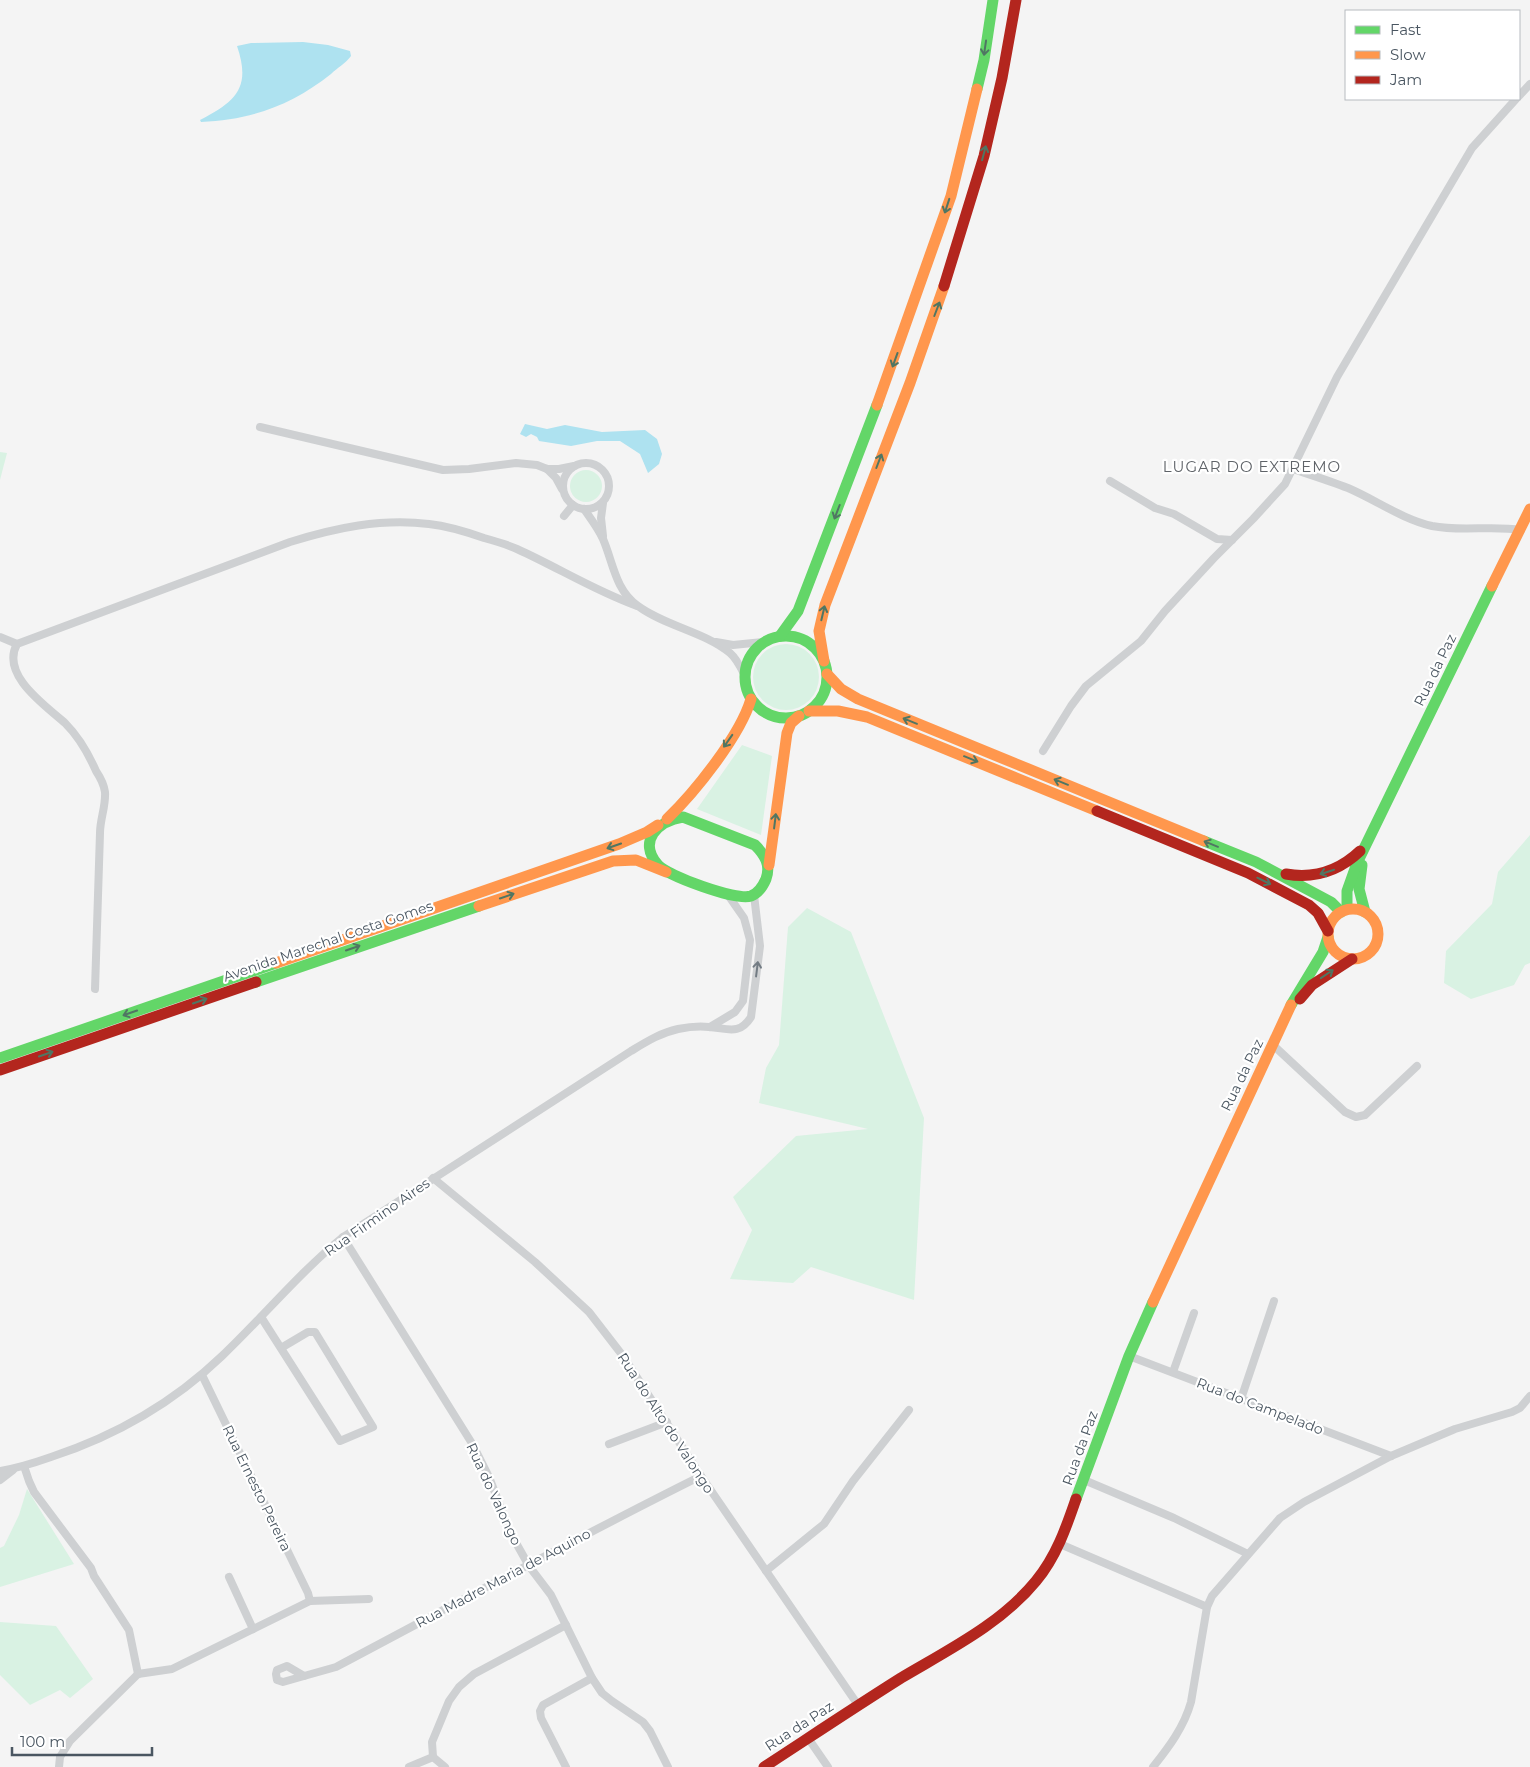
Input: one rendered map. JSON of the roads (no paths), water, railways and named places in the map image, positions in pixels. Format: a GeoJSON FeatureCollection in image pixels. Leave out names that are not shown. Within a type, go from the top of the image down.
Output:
{"type":"FeatureCollection","features":[{"type":"Feature","properties":{"kind":"main road"},"geometry":{"type":"LineString","coordinates":[[780,636],[798,611],[921,286],[951,196],[984,60],[993,0]]}},
{"type":"Feature","properties":{"kind":"main road"},"geometry":{"type":"LineString","coordinates":[[754,895],[766,883],[769,869],[787,733],[791,723],[819,702],[825,691],[827,674],[819,631],[825,605],[944,290],[973,196],[997,104],[1012,32],[1016,0]]}},
{"type":"Feature","properties":{"kind":"main road","name":"Rua da Paz"},"geometry":{"type":"LineString","coordinates":[[1366,845],[1524,527],[1530,509]]}},
{"type":"Feature","properties":{"kind":"main road"},"geometry":{"type":"LineString","coordinates":[[824,661],[819,652],[810,643],[795,636],[780,636],[763,642],[751,655],[745,676],[746,687],[751,699],[766,713],[775,717],[788,718],[826,710],[845,711],[867,716],[1248,873],[1309,905],[1318,913],[1328,934],[1330,946],[1343,957],[1352,959],[1362,958],[1368,954],[1376,942],[1377,928],[1375,922],[1365,912],[1358,884],[1366,845]]}},
{"type":"Feature","properties":{"kind":"main road"},"geometry":{"type":"LineString","coordinates":[[827,674],[841,689],[858,699],[1256,862],[1344,910]]}},
{"type":"Feature","properties":{"kind":"main road"},"geometry":{"type":"LineString","coordinates":[[666,872],[658,866],[651,853],[651,838],[662,823],[682,806],[695,789],[744,720],[751,699]]}},
{"type":"Feature","properties":{"kind":"main road"},"geometry":{"type":"LineString","coordinates":[[662,823],[683,817],[755,845],[763,852],[769,869]]}},
{"type":"Feature","properties":{"kind":"main road","name":"Avenida Marechal Costa Gomes"},"geometry":{"type":"LineString","coordinates":[[0,1058],[619,844],[662,823]]}},
{"type":"Feature","properties":{"kind":"main road"},"geometry":{"type":"LineString","coordinates":[[1271,870],[1296,877],[1309,877],[1327,873],[1351,861],[1366,845]]}},
{"type":"Feature","properties":{"kind":"main road"},"geometry":{"type":"LineString","coordinates":[[1344,910],[1350,881],[1366,845]]}},
{"type":"Feature","properties":{"kind":"main road","name":"Avenida Marechal Costa Gomes"},"geometry":{"type":"LineString","coordinates":[[0,1070],[603,863],[628,859],[640,860],[666,872],[728,895],[744,898],[754,895]]}},
{"type":"Feature","properties":{"kind":"main road"},"geometry":{"type":"LineString","coordinates":[[1284,1021],[1293,1000],[1322,952],[1330,924],[1334,917],[1344,910],[1353,909],[1365,912]]}},
{"type":"Feature","properties":{"kind":"main road"},"geometry":{"type":"LineString","coordinates":[[1284,1021],[1312,985],[1352,959]]}},
{"type":"Feature","properties":{"kind":"main road","name":"Rua da Paz"},"geometry":{"type":"LineString","coordinates":[[764,1767],[858,1705],[980,1630],[1012,1606],[1037,1580],[1060,1544],[1129,1356],[1211,1175],[1284,1021]]}},
{"type":"Feature","properties":{"kind":"street"},"geometry":{"type":"LineString","coordinates":[[1520,95],[1530,84]]}},
{"type":"Feature","properties":{"kind":"street"},"geometry":{"type":"LineString","coordinates":[[1043,751],[1086,686],[1141,641],[1164,611],[1285,484],[1338,377],[1467,155],[1515,100]]}},
{"type":"Feature","properties":{"kind":"street"},"geometry":{"type":"LineString","coordinates":[[260,427],[443,470],[516,463],[538,465],[547,469],[556,478],[567,499],[573,505],[584,509],[592,509],[603,503]]}},
{"type":"Feature","properties":{"kind":"street"},"geometry":{"type":"LineString","coordinates":[[547,469],[559,469],[581,463],[590,463],[603,469],[609,480],[610,489],[603,503],[601,518],[604,540],[615,575],[624,591],[637,606]]}},
{"type":"Feature","properties":{"kind":"street"},"geometry":{"type":"LineString","coordinates":[[564,491],[564,478],[574,466]]}},
{"type":"Feature","properties":{"kind":"street"},"geometry":{"type":"LineString","coordinates":[[1293,469],[1348,488],[1412,520],[1433,526],[1452,528],[1524,527]]}},
{"type":"Feature","properties":{"kind":"street"},"geometry":{"type":"LineString","coordinates":[[1110,481],[1155,508],[1174,514],[1217,539],[1232,540]]}},
{"type":"Feature","properties":{"kind":"street"},"geometry":{"type":"LineString","coordinates":[[564,516],[573,505]]}},
{"type":"Feature","properties":{"kind":"street"},"geometry":{"type":"LineString","coordinates":[[584,509],[604,540]]}},
{"type":"Feature","properties":{"kind":"street"},"geometry":{"type":"LineString","coordinates":[[95,989],[100,828],[105,801],[104,789],[83,747],[66,724],[40,704],[18,683],[10,669],[8,660],[11,650],[17,644],[324,531],[360,524],[429,524],[473,534],[515,548],[614,598],[637,606],[673,625],[712,642],[731,654],[745,676]]}},
{"type":"Feature","properties":{"kind":"street"},"geometry":{"type":"LineString","coordinates":[[0,637],[17,644]]}},
{"type":"Feature","properties":{"kind":"street"},"geometry":{"type":"LineString","coordinates":[[712,642],[733,645],[763,642]]}},
{"type":"Feature","properties":{"kind":"street"},"geometry":{"type":"LineString","coordinates":[[710,1027],[740,1007],[748,959],[750,940],[748,929],[741,913],[728,895]]}},
{"type":"Feature","properties":{"kind":"street","name":"Rua Firmino Aires"},"geometry":{"type":"LineString","coordinates":[[15,1469],[78,1448],[130,1424],[171,1398],[202,1375],[223,1356],[323,1253],[343,1237],[656,1036],[682,1028],[710,1027],[732,1030],[748,1023],[752,1017],[760,946],[754,895]]}},
{"type":"Feature","properties":{"kind":"street"},"geometry":{"type":"LineString","coordinates":[[1273,1045],[1345,1112],[1356,1116],[1365,1115],[1417,1066]]}},
{"type":"Feature","properties":{"kind":"street","name":"Rua do Alto do Valongo"},"geometry":{"type":"LineString","coordinates":[[433,1178],[536,1262],[589,1312],[623,1356],[701,1476],[858,1705]]}},
{"type":"Feature","properties":{"kind":"street","name":"Rua do Valongo"},"geometry":{"type":"LineString","coordinates":[[343,1237],[473,1445],[489,1477],[510,1534],[529,1566],[550,1595],[592,1678],[602,1692],[612,1701],[643,1722],[650,1731],[668,1767]]}},
{"type":"Feature","properties":{"kind":"street"},"geometry":{"type":"LineString","coordinates":[[1241,1398],[1274,1301]]}},
{"type":"Feature","properties":{"kind":"street"},"geometry":{"type":"LineString","coordinates":[[1172,1372],[1194,1313]]}},
{"type":"Feature","properties":{"kind":"street"},"geometry":{"type":"LineString","coordinates":[[261,1317],[340,1441],[373,1427],[315,1332],[308,1332],[281,1348]]}},
{"type":"Feature","properties":{"kind":"street","name":"Rua do Campelado"},"geometry":{"type":"LineString","coordinates":[[1129,1356],[1391,1456]]}},
{"type":"Feature","properties":{"kind":"street","name":"Rua Ernesto Pereira"},"geometry":{"type":"LineString","coordinates":[[202,1375],[308,1593],[310,1601]]}},
{"type":"Feature","properties":{"kind":"street"},"geometry":{"type":"LineString","coordinates":[[1153,1767],[1171,1744],[1187,1716],[1207,1606],[1212,1596],[1280,1518],[1304,1502],[1391,1456],[1455,1429],[1512,1412],[1520,1408],[1530,1396]]}},
{"type":"Feature","properties":{"kind":"street"},"geometry":{"type":"LineString","coordinates":[[766,1571],[824,1524],[853,1481],[909,1410]]}},
{"type":"Feature","properties":{"kind":"street"},"geometry":{"type":"LineString","coordinates":[[609,1444],[667,1422]]}},
{"type":"Feature","properties":{"kind":"street"},"geometry":{"type":"LineString","coordinates":[[24,1466],[28,1481],[34,1492],[91,1568],[94,1576],[123,1620],[133,1642],[138,1674]]}},
{"type":"Feature","properties":{"kind":"street"},"geometry":{"type":"LineString","coordinates":[[0,1471],[15,1469]]}},
{"type":"Feature","properties":{"kind":"street"},"geometry":{"type":"LineString","coordinates":[[0,1480],[15,1469]]}},
{"type":"Feature","properties":{"kind":"street","name":"Rua Madre Maria de Aquino"},"geometry":{"type":"LineString","coordinates":[[304,1676],[336,1667],[529,1566],[612,1520],[701,1476]]}},
{"type":"Feature","properties":{"kind":"street"},"geometry":{"type":"LineString","coordinates":[[1084,1480],[1174,1518],[1248,1554]]}},
{"type":"Feature","properties":{"kind":"street"},"geometry":{"type":"LineString","coordinates":[[1060,1544],[1207,1606]]}},
{"type":"Feature","properties":{"kind":"street"},"geometry":{"type":"LineString","coordinates":[[229,1577],[253,1629]]}},
{"type":"Feature","properties":{"kind":"street"},"geometry":{"type":"LineString","coordinates":[[59,1767],[60,1757],[70,1742],[138,1674],[172,1670],[310,1601],[369,1599]]}},
{"type":"Feature","properties":{"kind":"street"},"geometry":{"type":"LineString","coordinates":[[445,1767],[433,1757],[432,1742],[448,1700],[459,1687],[474,1674],[566,1625]]}},
{"type":"Feature","properties":{"kind":"street"},"geometry":{"type":"LineString","coordinates":[[566,1767],[540,1718],[540,1711],[543,1705],[592,1678]]}},
{"type":"Feature","properties":{"kind":"street"},"geometry":{"type":"LineString","coordinates":[[808,1738],[828,1767]]}},
{"type":"Feature","properties":{"kind":"street"},"geometry":{"type":"LineString","coordinates":[[409,1767],[433,1757]]}},
{"type":"Feature","properties":{"kind":"water"},"geometry":{"type":"Polygon","coordinates":[[[303,42],[328,45],[350,51],[351,56],[316,85],[286,102],[270,109],[237,118],[201,122],[200,120],[232,99],[238,91],[242,72],[237,46],[251,43],[303,42]]]}},
{"type":"Feature","properties":{"kind":"water"},"geometry":{"type":"Polygon","coordinates":[[[525,424],[547,429],[565,425],[602,432],[645,430],[657,439],[662,454],[659,464],[648,473],[640,454],[620,441],[597,441],[571,446],[539,441],[537,437],[531,434],[526,437],[520,434],[525,424]]]}},
{"type":"Feature","properties":{"kind":"district","name":"LUGAR DO EXTREMO"},"geometry":{"type":"Point","coordinates":[1252,467]}}]}
